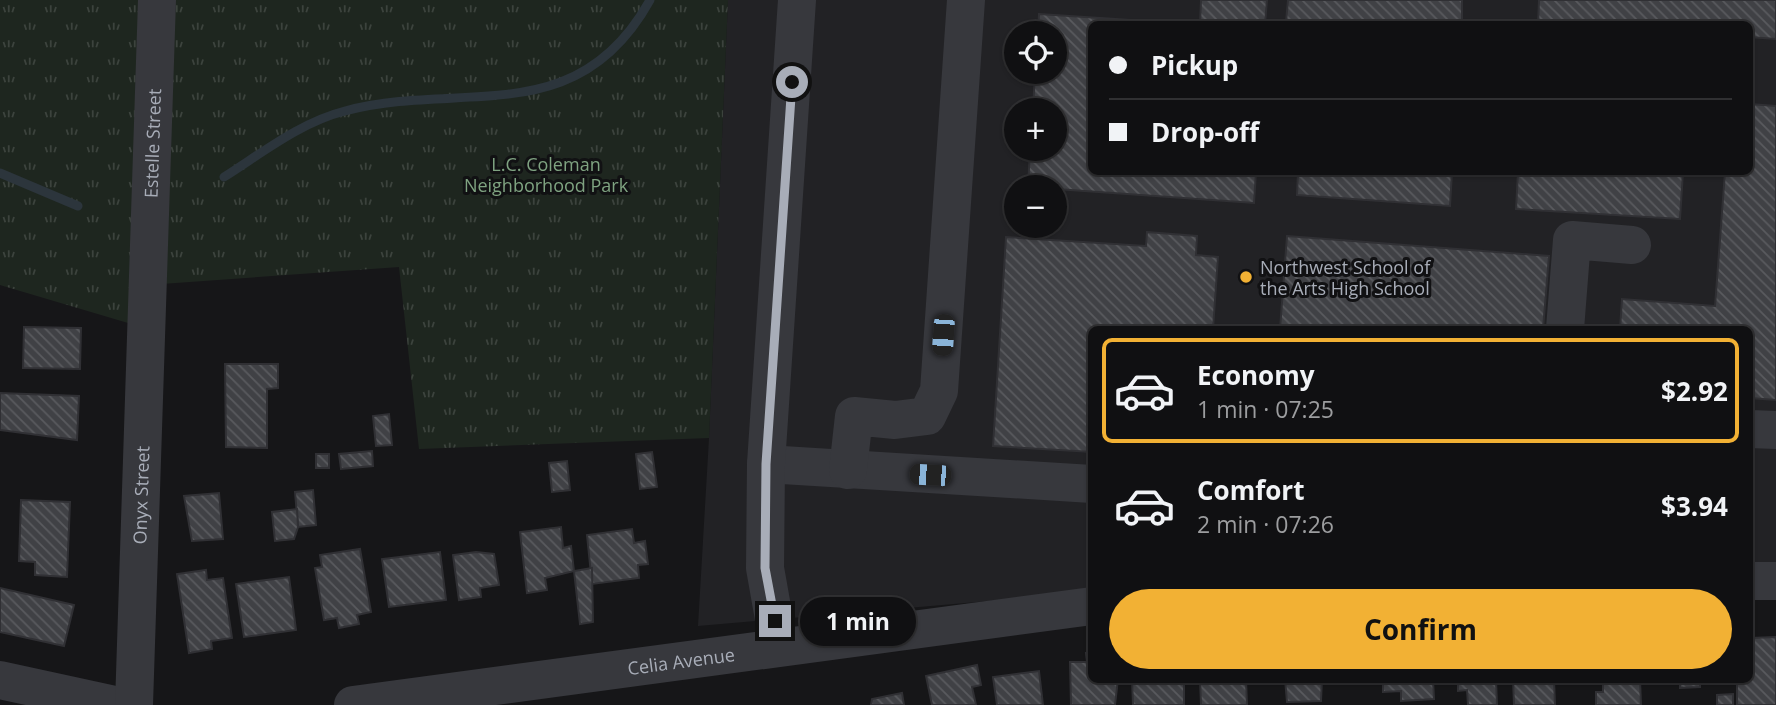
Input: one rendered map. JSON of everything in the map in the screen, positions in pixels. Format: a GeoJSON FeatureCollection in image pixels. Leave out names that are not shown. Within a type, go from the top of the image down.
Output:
{"type":"FeatureCollection","features":[{"type":"Feature","properties":{"kind":"street","name":"Estelle Street"},"geometry":{"type":"LineString","coordinates":[[146,285],[157,0]]}},
{"type":"Feature","properties":{"kind":"street"},"geometry":{"type":"LineString","coordinates":[[779,647],[765,568],[766,464],[797,0]]}},
{"type":"Feature","properties":{"kind":"street"},"geometry":{"type":"LineString","coordinates":[[849,470],[854,416],[895,420],[927,416],[939,391],[966,0]]}},
{"type":"Feature","properties":{"kind":"street"},"geometry":{"type":"LineString","coordinates":[[1565,326],[1572,240],[1632,246]]}},
{"type":"Feature","properties":{"kind":"street","name":"Onyx Street"},"geometry":{"type":"LineString","coordinates":[[134,705],[146,285]]}},
{"type":"Feature","properties":{"kind":"street"},"geometry":{"type":"LineString","coordinates":[[1753,429],[1776,430]]}},
{"type":"Feature","properties":{"kind":"street"},"geometry":{"type":"LineString","coordinates":[[766,464],[1088,485]]}},
{"type":"Feature","properties":{"kind":"street"},"geometry":{"type":"LineString","coordinates":[[1753,581],[1776,581]]}},
{"type":"Feature","properties":{"kind":"street","name":"Celia Avenue"},"geometry":{"type":"LineString","coordinates":[[353,705],[1088,607]]}},
{"type":"Feature","properties":{"kind":"street"},"geometry":{"type":"LineString","coordinates":[[0,680],[115,705]]}},
{"type":"Feature","properties":{"kind":"shaded area","name":"Northwest School of the Arts High School"},"geometry":{"type":"Polygon","coordinates":[[[728,0],[1776,0],[1776,564],[1753,565],[1753,326],[1088,326],[1088,592],[698,626],[728,0]]]}},
{"type":"Feature","properties":{"kind":"green space","name":"L.C. Coleman Neighborhood Park"},"geometry":{"type":"Polygon","coordinates":[[[0,0],[728,0],[709,438],[419,449],[399,267],[147,285],[145,328],[0,285],[0,0]]]}},
{"type":"Feature","properties":{"kind":"building"},"geometry":{"type":"Polygon","coordinates":[[[1201,0],[1267,0],[1265,21],[1200,21],[1201,0]]]}},
{"type":"Feature","properties":{"kind":"building"},"geometry":{"type":"Polygon","coordinates":[[[1288,0],[1462,0],[1462,21],[1286,21],[1288,0]]]}},
{"type":"Feature","properties":{"kind":"building"},"geometry":{"type":"Polygon","coordinates":[[[1539,0],[1776,0],[1776,39],[1753,37],[1753,21],[1538,21],[1539,0]]]}},
{"type":"Feature","properties":{"kind":"building"},"geometry":{"type":"Polygon","coordinates":[[[1039,14],[1146,21],[1088,21],[1088,175],[1256,175],[1254,203],[1067,190],[1067,175],[1029,175],[1029,161],[1067,161],[1067,98],[1034,98],[1034,84],[1067,84],[1067,21],[1039,21],[1039,14]]]}},
{"type":"Feature","properties":{"kind":"building"},"geometry":{"type":"Polygon","coordinates":[[[1753,104],[1776,106],[1776,400],[1753,398],[1753,326],[1620,326],[1622,299],[1715,306],[1725,175],[1753,175],[1753,104]]]}},
{"type":"Feature","properties":{"kind":"building"},"geometry":{"type":"Polygon","coordinates":[[[1298,175],[1452,175],[1450,206],[1297,195],[1298,175]]]}},
{"type":"Feature","properties":{"kind":"building"},"geometry":{"type":"Polygon","coordinates":[[[1518,175],[1683,175],[1680,219],[1516,209],[1518,175]]]}},
{"type":"Feature","properties":{"kind":"building"},"geometry":{"type":"Polygon","coordinates":[[[1147,232],[1197,236],[1196,255],[1218,257],[1213,326],[1088,326],[1088,452],[993,446],[1006,238],[1146,246],[1147,232]]]}},
{"type":"Feature","properties":{"kind":"building"},"geometry":{"type":"Polygon","coordinates":[[[1287,236],[1549,256],[1543,326],[1280,326],[1287,236]]]}},
{"type":"Feature","properties":{"kind":"building"},"geometry":{"type":"Polygon","coordinates":[[[24,327],[81,328],[80,369],[23,368],[24,327]]]}},
{"type":"Feature","properties":{"kind":"building"},"geometry":{"type":"Polygon","coordinates":[[[225,364],[278,364],[278,388],[267,389],[267,448],[226,447],[225,364]]]}},
{"type":"Feature","properties":{"kind":"building"},"geometry":{"type":"Polygon","coordinates":[[[0,393],[79,396],[77,440],[0,430],[0,393]]]}},
{"type":"Feature","properties":{"kind":"building"},"geometry":{"type":"Polygon","coordinates":[[[389,414],[392,445],[376,446],[373,416],[389,414]]]}},
{"type":"Feature","properties":{"kind":"building"},"geometry":{"type":"Polygon","coordinates":[[[372,451],[373,466],[341,469],[339,454],[372,451]]]}},
{"type":"Feature","properties":{"kind":"building"},"geometry":{"type":"Polygon","coordinates":[[[652,452],[657,487],[640,489],[636,454],[652,452]]]}},
{"type":"Feature","properties":{"kind":"building"},"geometry":{"type":"Polygon","coordinates":[[[316,454],[329,454],[329,468],[316,468],[316,454]]]}},
{"type":"Feature","properties":{"kind":"building"},"geometry":{"type":"Polygon","coordinates":[[[567,461],[570,490],[552,492],[549,463],[567,461]]]}},
{"type":"Feature","properties":{"kind":"building"},"geometry":{"type":"Polygon","coordinates":[[[313,490],[316,525],[298,527],[295,492],[313,490]]]}},
{"type":"Feature","properties":{"kind":"building"},"geometry":{"type":"Polygon","coordinates":[[[219,493],[223,539],[192,541],[184,496],[219,493]]]}},
{"type":"Feature","properties":{"kind":"building"},"geometry":{"type":"Polygon","coordinates":[[[21,500],[70,502],[67,577],[35,575],[35,562],[19,561],[21,500]]]}},
{"type":"Feature","properties":{"kind":"building"},"geometry":{"type":"Polygon","coordinates":[[[297,509],[298,527],[294,539],[275,541],[272,512],[297,509]]]}},
{"type":"Feature","properties":{"kind":"building"},"geometry":{"type":"Polygon","coordinates":[[[561,527],[563,548],[571,546],[574,571],[545,578],[547,590],[527,593],[520,532],[561,527]]]}},
{"type":"Feature","properties":{"kind":"building"},"geometry":{"type":"Polygon","coordinates":[[[632,529],[634,543],[645,541],[648,564],[638,565],[639,578],[592,584],[587,535],[632,529]]]}},
{"type":"Feature","properties":{"kind":"building"},"geometry":{"type":"Polygon","coordinates":[[[360,549],[371,612],[357,615],[359,624],[339,628],[337,618],[324,620],[315,568],[322,567],[320,555],[360,549]]]}},
{"type":"Feature","properties":{"kind":"building"},"geometry":{"type":"Polygon","coordinates":[[[440,552],[446,600],[389,607],[382,559],[440,552]]]}},
{"type":"Feature","properties":{"kind":"building"},"geometry":{"type":"Polygon","coordinates":[[[476,552],[494,554],[499,585],[480,588],[481,597],[459,600],[453,555],[476,552]]]}},
{"type":"Feature","properties":{"kind":"building"},"geometry":{"type":"Polygon","coordinates":[[[592,568],[593,622],[580,624],[574,571],[592,568]]]}},
{"type":"Feature","properties":{"kind":"building"},"geometry":{"type":"Polygon","coordinates":[[[206,570],[207,580],[223,578],[232,638],[211,641],[212,649],[189,653],[177,574],[206,570]]]}},
{"type":"Feature","properties":{"kind":"building"},"geometry":{"type":"Polygon","coordinates":[[[289,577],[296,630],[244,637],[236,584],[289,577]]]}},
{"type":"Feature","properties":{"kind":"building"},"geometry":{"type":"Polygon","coordinates":[[[0,588],[74,605],[64,646],[0,632],[0,588]]]}},
{"type":"Feature","properties":{"kind":"building"},"geometry":{"type":"Polygon","coordinates":[[[1776,637],[1776,705],[1737,705],[1737,683],[1753,683],[1753,638],[1776,637]]]}},
{"type":"Feature","properties":{"kind":"building"},"geometry":{"type":"Polygon","coordinates":[[[1088,653],[1088,683],[1118,683],[1115,705],[1071,705],[1070,662],[1087,662],[1088,653]]]}},
{"type":"Feature","properties":{"kind":"building"},"geometry":{"type":"Polygon","coordinates":[[[977,665],[981,685],[972,687],[976,705],[932,705],[926,676],[977,665]]]}},
{"type":"Feature","properties":{"kind":"building"},"geometry":{"type":"Polygon","coordinates":[[[1039,671],[1043,705],[997,705],[993,677],[1039,671]]]}},
{"type":"Feature","properties":{"kind":"building"},"geometry":{"type":"Polygon","coordinates":[[[1132,683],[1184,683],[1184,705],[1133,705],[1132,683]]]}},
{"type":"Feature","properties":{"kind":"building"},"geometry":{"type":"Polygon","coordinates":[[[1200,683],[1246,683],[1247,705],[1201,705],[1200,683]]]}},
{"type":"Feature","properties":{"kind":"building"},"geometry":{"type":"Polygon","coordinates":[[[1285,683],[1322,683],[1321,701],[1287,702],[1285,683]]]}},
{"type":"Feature","properties":{"kind":"building"},"geometry":{"type":"Polygon","coordinates":[[[1383,683],[1433,683],[1434,699],[1401,701],[1401,691],[1383,692],[1383,683]]]}},
{"type":"Feature","properties":{"kind":"building"},"geometry":{"type":"Polygon","coordinates":[[[1458,683],[1496,683],[1497,705],[1468,705],[1467,690],[1458,691],[1458,683]]]}},
{"type":"Feature","properties":{"kind":"building"},"geometry":{"type":"Polygon","coordinates":[[[1513,683],[1554,683],[1555,705],[1514,705],[1513,683]]]}},
{"type":"Feature","properties":{"kind":"building"},"geometry":{"type":"Polygon","coordinates":[[[1603,683],[1640,683],[1641,705],[1596,705],[1596,692],[1603,692],[1603,683]]]}},
{"type":"Feature","properties":{"kind":"building"},"geometry":{"type":"Polygon","coordinates":[[[1680,683],[1700,683],[1700,687],[1680,688],[1680,683]]]}},
{"type":"Feature","properties":{"kind":"building"},"geometry":{"type":"Polygon","coordinates":[[[902,693],[904,705],[871,705],[872,699],[902,693]]]}},
{"type":"Feature","properties":{"kind":"building"},"geometry":{"type":"Polygon","coordinates":[[[1733,694],[1733,705],[1717,705],[1717,695],[1733,694]]]}},
{"type":"Feature","properties":{"kind":"waterway"},"geometry":{"type":"LineString","coordinates":[[224,177],[297,130],[345,111],[389,103],[514,93],[552,85],[588,69],[621,41],[650,0]]}},
{"type":"Feature","properties":{"kind":"waterway"},"geometry":{"type":"LineString","coordinates":[[0,173],[78,206]]}},
{"type":"Feature","properties":{"kind":"place","name":"Northwest School of the Arts High School"},"geometry":{"type":"Point","coordinates":[1246,277]}},
{"type":"Feature","properties":{"kind":"route"},"geometry":{"type":"LineString","coordinates":[[775,621],[765,568],[766,464],[792,82]]}}]}
